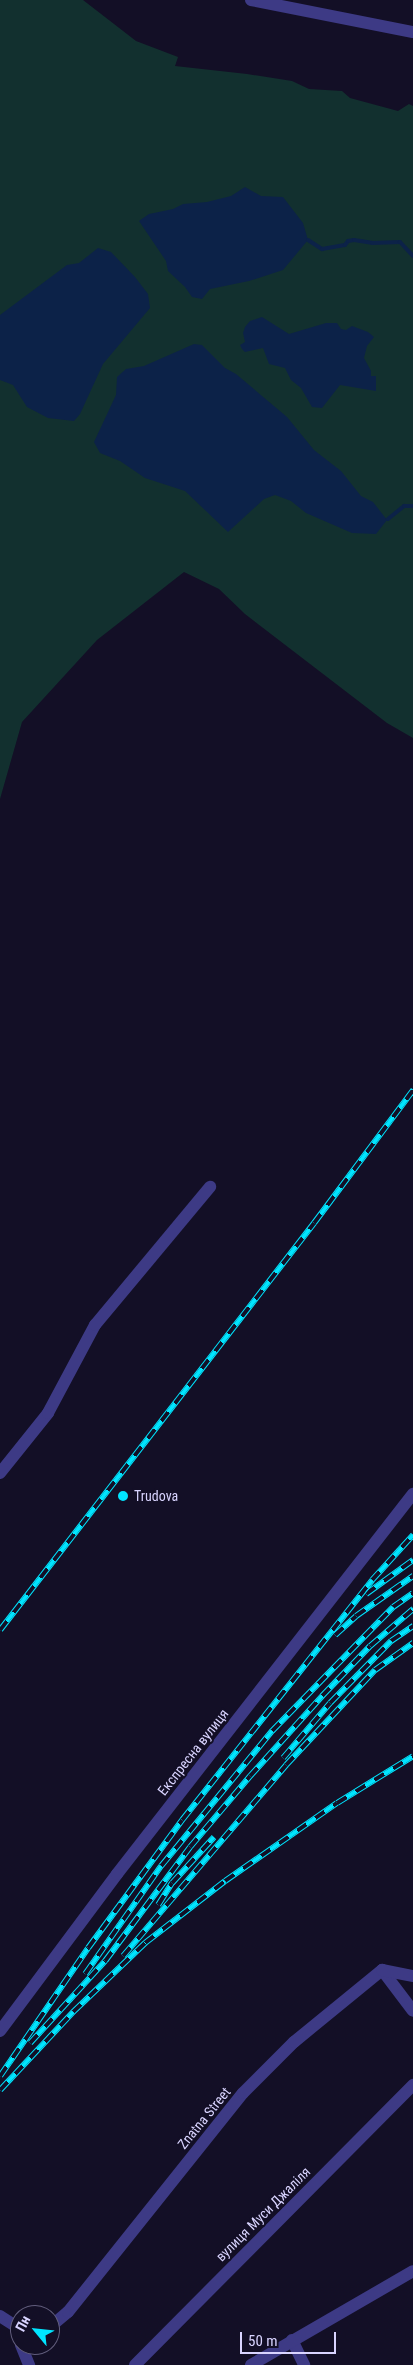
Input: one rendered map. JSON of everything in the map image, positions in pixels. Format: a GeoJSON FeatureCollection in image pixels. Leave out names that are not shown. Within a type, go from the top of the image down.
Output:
{"type":"FeatureCollection","features":[{"type":"Feature","properties":{"kind":"street"},"geometry":{"type":"LineString","coordinates":[[251,0],[413,32]]}},
{"type":"Feature","properties":{"kind":"street"},"geometry":{"type":"LineString","coordinates":[[0,1473],[48,1414],[95,1325],[210,1187]]}},
{"type":"Feature","properties":{"kind":"street","name":"Експресна вулиця"},"geometry":{"type":"LineString","coordinates":[[0,2031],[100,1896],[413,1494]]}},
{"type":"Feature","properties":{"kind":"street"},"geometry":{"type":"LineString","coordinates":[[382,1970],[413,1976]]}},
{"type":"Feature","properties":{"kind":"street"},"geometry":{"type":"LineString","coordinates":[[382,1970],[413,2012]]}},
{"type":"Feature","properties":{"kind":"street","name":"Znatna Street"},"geometry":{"type":"LineString","coordinates":[[60,2319],[68,2312],[243,2093],[294,2042],[382,1970]]}},
{"type":"Feature","properties":{"kind":"street","name":"вулиця Муси Джаліля"},"geometry":{"type":"LineString","coordinates":[[135,2365],[413,2085]]}},
{"type":"Feature","properties":{"kind":"street"},"geometry":{"type":"LineString","coordinates":[[250,2365],[413,2271]]}},
{"type":"Feature","properties":{"kind":"street"},"geometry":{"type":"LineString","coordinates":[[292,2340],[304,2365]]}},
{"type":"Feature","properties":{"kind":"green space"},"geometry":{"type":"Polygon","coordinates":[[[0,0],[83,0],[136,41],[178,57],[175,66],[292,81],[309,89],[342,91],[350,98],[398,111],[409,104],[413,106],[413,738],[387,723],[245,614],[219,589],[184,572],[97,640],[22,722],[0,799],[0,0]]]}},
{"type":"Feature","properties":{"kind":"water"},"geometry":{"type":"Polygon","coordinates":[[[245,187],[261,196],[283,197],[303,223],[308,240],[283,270],[249,281],[210,289],[202,299],[192,297],[185,287],[168,271],[166,261],[139,221],[149,214],[173,209],[183,204],[207,202],[231,196],[245,187]]]}},
{"type":"Feature","properties":{"kind":"water"},"geometry":{"type":"Polygon","coordinates":[[[98,248],[111,252],[135,277],[148,294],[150,308],[103,364],[80,414],[74,421],[48,418],[27,407],[13,385],[0,380],[0,315],[67,265],[79,263],[98,248]]]}},
{"type":"Feature","properties":{"kind":"water"},"geometry":{"type":"Polygon","coordinates":[[[262,317],[289,334],[326,323],[337,323],[341,329],[346,330],[352,326],[368,332],[374,337],[367,346],[364,358],[371,371],[371,376],[376,376],[376,391],[340,385],[322,408],[312,407],[301,388],[291,380],[285,368],[269,364],[263,348],[245,352],[242,349],[240,345],[245,342],[243,333],[245,327],[250,321],[262,317]]]}},
{"type":"Feature","properties":{"kind":"water"},"geometry":{"type":"Polygon","coordinates":[[[194,344],[202,345],[225,368],[236,374],[287,417],[314,450],[341,471],[361,496],[373,502],[387,520],[376,534],[352,533],[306,513],[291,501],[275,495],[264,499],[228,532],[185,491],[145,478],[120,461],[100,453],[94,442],[116,395],[117,377],[126,369],[144,366],[194,344]]]}},
{"type":"Feature","properties":{"kind":"waterway"},"geometry":{"type":"LineString","coordinates":[[308,240],[322,249],[345,245],[348,241],[354,240],[372,243],[400,242],[413,256]]}},
{"type":"Feature","properties":{"kind":"waterway"},"geometry":{"type":"LineString","coordinates":[[388,519],[404,506],[413,506]]}},
{"type":"Feature","properties":{"kind":"railway"},"geometry":{"type":"LineString","coordinates":[[0,1630],[314,1223],[413,1090]]}},
{"type":"Feature","properties":{"kind":"railway"},"geometry":{"type":"LineString","coordinates":[[0,2076],[88,1948],[182,1820],[372,1580],[413,1535]]}},
{"type":"Feature","properties":{"kind":"railway"},"geometry":{"type":"LineString","coordinates":[[366,1594],[413,1560]]}},
{"type":"Feature","properties":{"kind":"railway"},"geometry":{"type":"LineString","coordinates":[[335,1635],[356,1616],[413,1576]]}},
{"type":"Feature","properties":{"kind":"railway"},"geometry":{"type":"LineString","coordinates":[[85,1974],[161,1866],[272,1731],[393,1607],[413,1593]]}},
{"type":"Feature","properties":{"kind":"railway"},"geometry":{"type":"LineString","coordinates":[[30,2043],[105,1961],[190,1847],[250,1776],[370,1646],[413,1609]]}},
{"type":"Feature","properties":{"kind":"railway"},"geometry":{"type":"LineString","coordinates":[[283,1758],[330,1703],[391,1641],[413,1626]]}},
{"type":"Feature","properties":{"kind":"railway"},"geometry":{"type":"LineString","coordinates":[[123,1956],[286,1765],[375,1670],[413,1643]]}},
{"type":"Feature","properties":{"kind":"railway"},"geometry":{"type":"LineString","coordinates":[[0,2090],[73,2012],[145,1943],[225,1881],[337,1803],[413,1756]]}},
{"type":"Feature","properties":{"kind":"railway"},"geometry":{"type":"LineString","coordinates":[[158,1905],[172,1883],[214,1837]]}},
{"type":"Feature","properties":{"kind":"place","name":"Trudova"},"geometry":{"type":"Point","coordinates":[123,1496]}}]}
